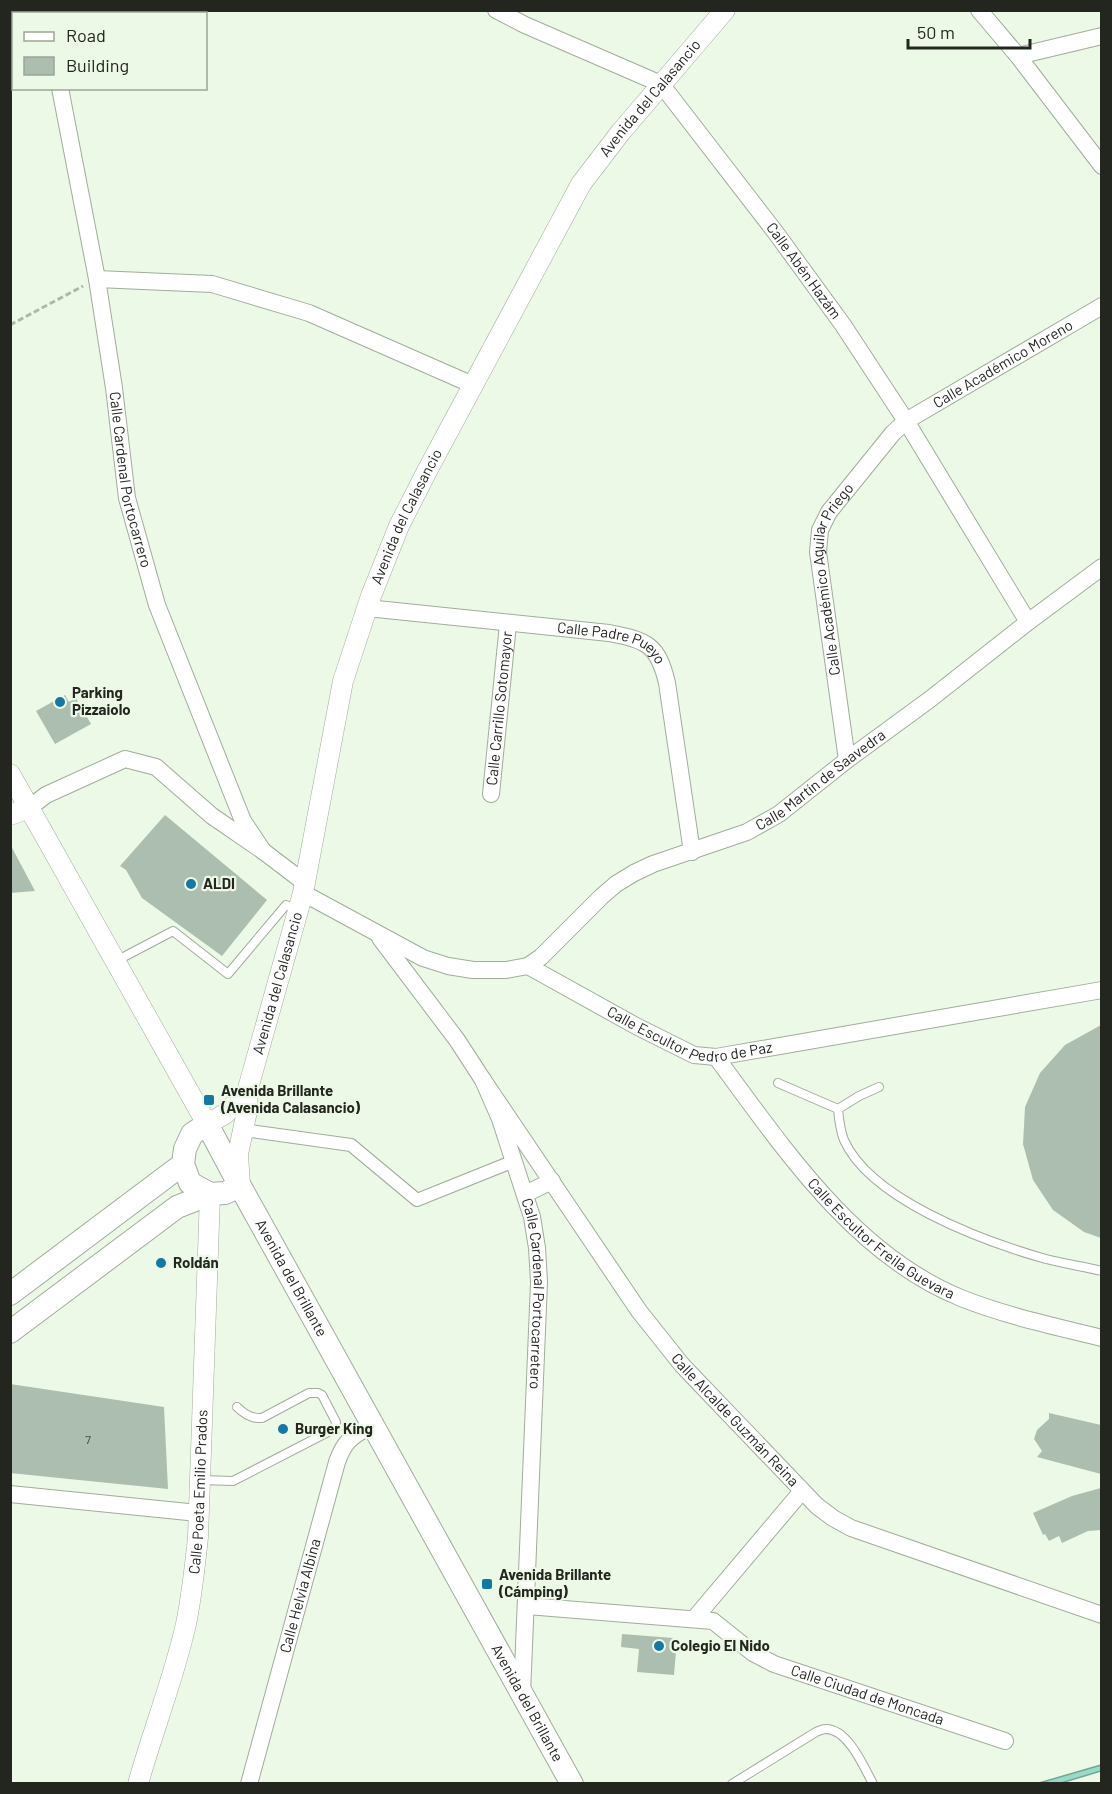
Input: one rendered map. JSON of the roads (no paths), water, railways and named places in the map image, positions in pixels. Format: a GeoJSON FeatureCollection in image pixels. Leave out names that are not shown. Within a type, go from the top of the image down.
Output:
{"type":"FeatureCollection","features":[{"type":"Feature","properties":{"kind":"main road"},"geometry":{"type":"LineString","coordinates":[[207,1124],[192,1134],[184,1149],[183,1164],[190,1183],[210,1194]]}},
{"type":"Feature","properties":{"kind":"main road","name":"Avenida del Brillante"},"geometry":{"type":"LineString","coordinates":[[207,1124],[572,1784]]}},
{"type":"Feature","properties":{"kind":"main road"},"geometry":{"type":"LineString","coordinates":[[10,1293],[183,1164]]}},
{"type":"Feature","properties":{"kind":"main road"},"geometry":{"type":"LineString","coordinates":[[10,1332],[177,1207],[210,1194],[225,1193],[240,1185]]}},
{"type":"Feature","properties":{"kind":"street","name":"Calle Abén Hazám"},"geometry":{"type":"LineString","coordinates":[[496,10],[525,25],[661,84],[776,233],[843,325],[906,421],[1028,622]]}},
{"type":"Feature","properties":{"kind":"street","name":"Avenida del Calasancio"},"geometry":{"type":"LineString","coordinates":[[240,1185],[238,1154],[247,1111],[247,1092],[302,895],[343,681],[367,608],[399,526],[581,184],[620,133],[725,10]]}},
{"type":"Feature","properties":{"kind":"street"},"geometry":{"type":"LineString","coordinates":[[979,10],[1018,56],[1101,166]]}},
{"type":"Feature","properties":{"kind":"street"},"geometry":{"type":"LineString","coordinates":[[1018,56],[1101,36]]}},
{"type":"Feature","properties":{"kind":"street","name":"Calle Cardenal Portocarrero"},"geometry":{"type":"LineString","coordinates":[[60,90],[97,279],[114,388],[127,498],[157,605],[243,821],[263,851],[302,895]]}},
{"type":"Feature","properties":{"kind":"street"},"geometry":{"type":"LineString","coordinates":[[97,279],[212,284],[309,313],[473,385]]}},
{"type":"Feature","properties":{"kind":"street","name":"Calle Académico Moreno"},"geometry":{"type":"LineString","coordinates":[[906,421],[1101,306]]}},
{"type":"Feature","properties":{"kind":"street","name":"Calle Académico Aguilar Priego"},"geometry":{"type":"LineString","coordinates":[[847,760],[818,552],[820,530],[829,512],[893,433],[906,421]]}},
{"type":"Feature","properties":{"kind":"street","name":"Calle Martín de Saavedra"},"geometry":{"type":"LineString","coordinates":[[528,966],[541,957],[616,884],[633,873],[747,832],[779,814],[1101,567]]}},
{"type":"Feature","properties":{"kind":"street","name":"Calle Padre Pueyo"},"geometry":{"type":"LineString","coordinates":[[367,608],[609,633],[634,638],[645,643],[657,654],[668,683],[692,852]]}},
{"type":"Feature","properties":{"kind":"street","name":"Calle Carrillo Sotomayor"},"geometry":{"type":"LineString","coordinates":[[491,794],[508,624]]}},
{"type":"Feature","properties":{"kind":"street","name":"Calle Cardenal Portocarrero"},"geometry":{"type":"LineString","coordinates":[[29,808],[46,795],[125,759],[156,767],[212,816],[263,851]]}},
{"type":"Feature","properties":{"kind":"street","name":"Avenida del Brillante"},"geometry":{"type":"LineString","coordinates":[[10,774],[207,1124]]}},
{"type":"Feature","properties":{"kind":"street"},"geometry":{"type":"LineString","coordinates":[[10,815],[29,808]]}},
{"type":"Feature","properties":{"kind":"street"},"geometry":{"type":"LineString","coordinates":[[302,895],[423,958],[448,966],[473,970],[506,970],[528,966]]}},
{"type":"Feature","properties":{"kind":"street","name":"Calle Cardenal Portocarretero"},"geometry":{"type":"LineString","coordinates":[[378,934],[483,1080],[500,1119],[532,1216],[539,1282],[522,1695]]}},
{"type":"Feature","properties":{"kind":"street","name":"Calle Escultor Pedro de Paz"},"geometry":{"type":"LineString","coordinates":[[528,966],[636,1026],[694,1054],[716,1057],[1101,990]]}},
{"type":"Feature","properties":{"kind":"street","name":"Calle Escultor Freila Guevara"},"geometry":{"type":"LineString","coordinates":[[716,1057],[816,1187],[867,1238],[906,1269],[960,1297],[1021,1318],[1101,1338]]}},
{"type":"Feature","properties":{"kind":"street","name":"Calle Alcalde Guzmán Reina"},"geometry":{"type":"LineString","coordinates":[[483,1080],[661,1340],[802,1491],[833,1518],[850,1528],[1101,1615]]}},
{"type":"Feature","properties":{"kind":"street","name":"Avenida del Calasancio"},"geometry":{"type":"LineString","coordinates":[[207,1124],[225,1114],[247,1092]]}},
{"type":"Feature","properties":{"kind":"street"},"geometry":{"type":"LineString","coordinates":[[243,1130],[351,1145],[417,1200],[514,1161]]}},
{"type":"Feature","properties":{"kind":"street"},"geometry":{"type":"LineString","coordinates":[[525,1194],[552,1181]]}},
{"type":"Feature","properties":{"kind":"street","name":"Calle Poeta Emilio Prados"},"geometry":{"type":"LineString","coordinates":[[138,1784],[186,1625],[194,1582],[210,1194]]}},
{"type":"Feature","properties":{"kind":"street","name":"Calle Helvia Albina"},"geometry":{"type":"LineString","coordinates":[[249,1784],[341,1449],[348,1439],[373,1424]]}},
{"type":"Feature","properties":{"kind":"street"},"geometry":{"type":"LineString","coordinates":[[694,1619],[802,1491]]}},
{"type":"Feature","properties":{"kind":"street"},"geometry":{"type":"LineString","coordinates":[[10,1494],[198,1513]]}},
{"type":"Feature","properties":{"kind":"street","name":"Calle Ciudad de Moncada"},"geometry":{"type":"LineString","coordinates":[[527,1605],[713,1621],[753,1653],[774,1664],[1005,1741]]}},
{"type":"Feature","properties":{"kind":"lane"},"geometry":{"type":"LineString","coordinates":[[116,962],[173,931],[228,974],[286,905],[302,895]]}},
{"type":"Feature","properties":{"kind":"lane"},"geometry":{"type":"LineString","coordinates":[[778,1083],[837,1109]]}},
{"type":"Feature","properties":{"kind":"lane"},"geometry":{"type":"LineString","coordinates":[[837,1109],[879,1087]]}},
{"type":"Feature","properties":{"kind":"lane"},"geometry":{"type":"LineString","coordinates":[[837,1109],[840,1128],[852,1154],[874,1179],[903,1199],[940,1220],[995,1243],[1041,1258],[1101,1271]]}},
{"type":"Feature","properties":{"kind":"lane"},"geometry":{"type":"LineString","coordinates":[[200,1480],[233,1481],[335,1427],[335,1418],[322,1395],[318,1393],[309,1393],[262,1418],[243,1414],[237,1407]]}},
{"type":"Feature","properties":{"kind":"lane"},"geometry":{"type":"LineString","coordinates":[[732,1784],[816,1732],[826,1729],[838,1733],[850,1743],[873,1784]]}},
{"type":"Feature","properties":{"kind":"water"},"geometry":{"type":"Polygon","coordinates":[[[1101,1765],[1101,1771],[1061,1783],[1039,1783],[1101,1765]]]}},
{"type":"Feature","properties":{"kind":"place","name":"Parking Pizzaiolo"},"geometry":{"type":"Point","coordinates":[60,702]}},
{"type":"Feature","properties":{"kind":"place","name":"ALDI"},"geometry":{"type":"Point","coordinates":[191,884]}},
{"type":"Feature","properties":{"kind":"place","name":"Avenida Brillante (Avenida Calasancio)"},"geometry":{"type":"Point","coordinates":[209,1100]}},
{"type":"Feature","properties":{"kind":"place","name":"Roldán"},"geometry":{"type":"Point","coordinates":[161,1263]}},
{"type":"Feature","properties":{"kind":"place","name":"Burger King"},"geometry":{"type":"Point","coordinates":[283,1429]}},
{"type":"Feature","properties":{"kind":"place","name":"Avenida Brillante (Cámping)"},"geometry":{"type":"Point","coordinates":[487,1584]}},
{"type":"Feature","properties":{"kind":"place","name":"Colegio El Nido"},"geometry":{"type":"Point","coordinates":[659,1646]}}]}
